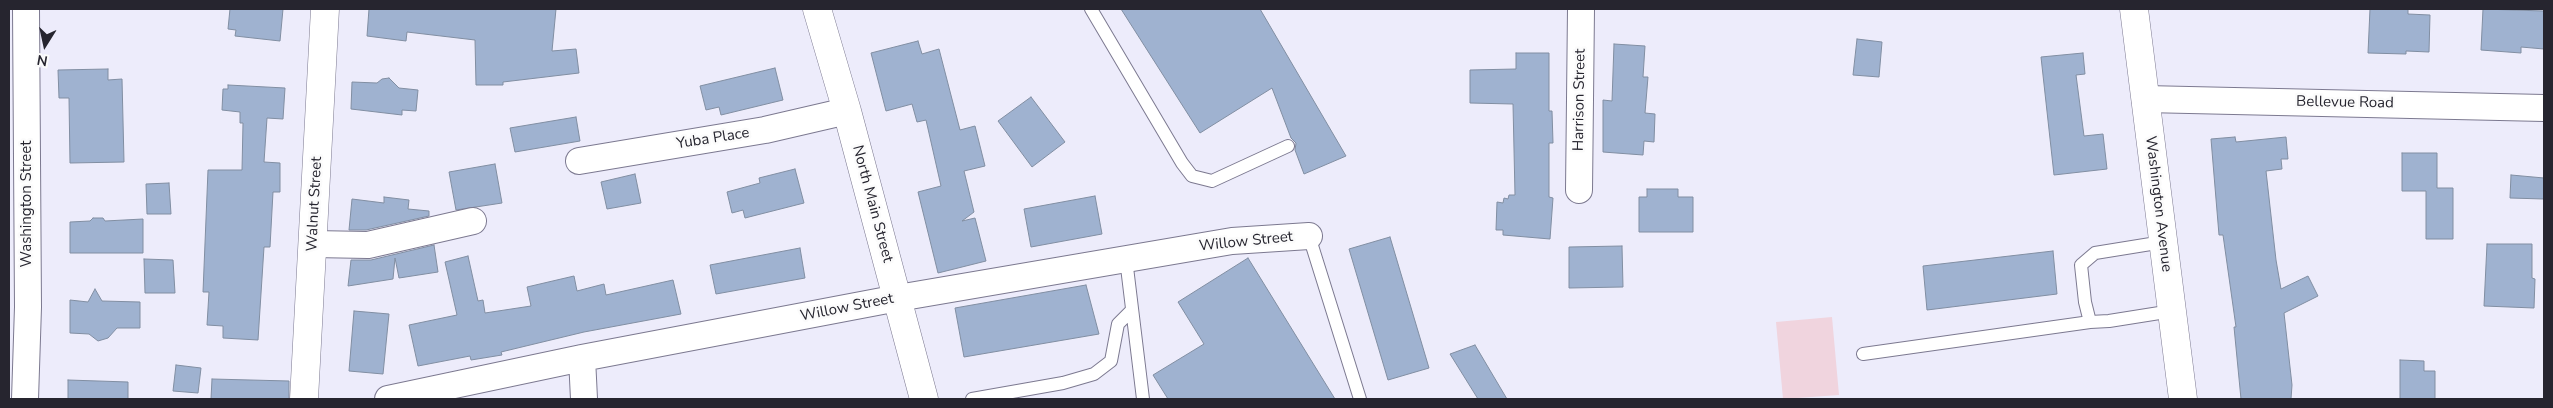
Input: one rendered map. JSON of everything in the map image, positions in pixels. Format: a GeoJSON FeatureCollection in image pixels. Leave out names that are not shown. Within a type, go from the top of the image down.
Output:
{"type":"FeatureCollection","features":[{"type":"Feature","properties":{"kind":"street","name":"Washington Street"},"geometry":{"type":"LineString","coordinates":[[25,399],[28,307],[18,155],[26,9]]}},
{"type":"Feature","properties":{"kind":"street","name":"Walnut Street"},"geometry":{"type":"LineString","coordinates":[[304,399],[325,9]]}},
{"type":"Feature","properties":{"kind":"street","name":"North Main Street"},"geometry":{"type":"LineString","coordinates":[[817,9],[847,111],[924,399]]}},
{"type":"Feature","properties":{"kind":"street","name":"Harrison Street"},"geometry":{"type":"LineString","coordinates":[[1579,190],[1581,9]]}},
{"type":"Feature","properties":{"kind":"street","name":"Washington Avenue"},"geometry":{"type":"LineString","coordinates":[[2134,9],[2183,399]]}},
{"type":"Feature","properties":{"kind":"street","name":"Bellevue Road"},"geometry":{"type":"LineString","coordinates":[[2145,99],[2544,108]]}},
{"type":"Feature","properties":{"kind":"street","name":"Yuba Place"},"geometry":{"type":"LineString","coordinates":[[579,161],[764,130],[847,111]]}},
{"type":"Feature","properties":{"kind":"street"},"geometry":{"type":"LineString","coordinates":[[313,244],[368,245],[473,221]]}},
{"type":"Feature","properties":{"kind":"street","name":"Willow Street"},"geometry":{"type":"LineString","coordinates":[[388,399],[582,358],[898,298],[1126,260],[1232,240],[1309,236]]}},
{"type":"Feature","properties":{"kind":"street"},"geometry":{"type":"LineString","coordinates":[[582,358],[584,399]]}},
{"type":"Feature","properties":{"kind":"lane"},"geometry":{"type":"LineString","coordinates":[[1091,9],[1182,163],[1192,176],[1212,181],[1288,146]]}},
{"type":"Feature","properties":{"kind":"lane"},"geometry":{"type":"LineString","coordinates":[[1309,236],[1360,399]]}},
{"type":"Feature","properties":{"kind":"lane"},"geometry":{"type":"LineString","coordinates":[[2090,322],[2081,265],[2094,253],[2163,242]]}},
{"type":"Feature","properties":{"kind":"lane"},"geometry":{"type":"LineString","coordinates":[[1126,260],[1143,399]]}},
{"type":"Feature","properties":{"kind":"lane"},"geometry":{"type":"LineString","coordinates":[[972,399],[1063,384],[1094,374],[1111,361],[1118,324],[1132,310]]}},
{"type":"Feature","properties":{"kind":"lane"},"geometry":{"type":"LineString","coordinates":[[1863,354],[2172,311]]}},
{"type":"Feature","properties":{"kind":"shaded area"},"geometry":{"type":"Polygon","coordinates":[[[1832,317],[1839,395],[1783,399],[1776,322],[1832,317]]]}},
{"type":"Feature","properties":{"kind":"building"},"geometry":{"type":"Polygon","coordinates":[[[230,9],[283,9],[280,41],[235,36],[236,30],[228,29],[230,9]]]}},
{"type":"Feature","properties":{"kind":"building"},"geometry":{"type":"Polygon","coordinates":[[[369,9],[556,9],[552,51],[576,49],[579,73],[503,82],[503,85],[476,85],[475,40],[407,32],[406,41],[367,36],[369,9]]]}},
{"type":"Feature","properties":{"kind":"building"},"geometry":{"type":"Polygon","coordinates":[[[1121,9],[1260,9],[1346,156],[1304,174],[1295,150],[1296,143],[1291,138],[1272,88],[1200,133],[1121,9]]]}},
{"type":"Feature","properties":{"kind":"building"},"geometry":{"type":"Polygon","coordinates":[[[2370,9],[2408,9],[2408,14],[2430,15],[2429,52],[2406,51],[2406,54],[2368,53],[2370,9]]]}},
{"type":"Feature","properties":{"kind":"building"},"geometry":{"type":"Polygon","coordinates":[[[2483,9],[2544,11],[2544,49],[2521,47],[2521,53],[2481,50],[2483,9]]]}},
{"type":"Feature","properties":{"kind":"building"},"geometry":{"type":"Polygon","coordinates":[[[1857,39],[1882,42],[1879,77],[1853,75],[1857,39]]]}},
{"type":"Feature","properties":{"kind":"building"},"geometry":{"type":"Polygon","coordinates":[[[918,41],[922,54],[939,49],[960,130],[975,126],[985,166],[964,171],[974,212],[962,221],[975,218],[986,261],[938,273],[918,192],[941,186],[926,120],[917,122],[912,104],[886,111],[871,53],[918,41]]]}},
{"type":"Feature","properties":{"kind":"building"},"geometry":{"type":"Polygon","coordinates":[[[1614,44],[1645,46],[1643,77],[1648,77],[1645,113],[1655,114],[1654,142],[1644,141],[1643,155],[1603,152],[1603,100],[1612,101],[1614,44]]]}},
{"type":"Feature","properties":{"kind":"building"},"geometry":{"type":"Polygon","coordinates":[[[1516,53],[1549,53],[1549,111],[1552,111],[1553,143],[1549,143],[1549,197],[1553,198],[1550,239],[1503,235],[1503,230],[1496,230],[1497,202],[1503,203],[1504,198],[1508,199],[1509,195],[1515,195],[1513,104],[1470,103],[1470,70],[1516,69],[1516,53]]]}},
{"type":"Feature","properties":{"kind":"building"},"geometry":{"type":"Polygon","coordinates":[[[2083,53],[2085,74],[2076,75],[2084,136],[2103,134],[2107,169],[2054,175],[2041,57],[2083,53]]]}},
{"type":"Feature","properties":{"kind":"building"},"geometry":{"type":"Polygon","coordinates":[[[775,68],[783,100],[721,115],[719,107],[706,110],[700,86],[775,68]]]}},
{"type":"Feature","properties":{"kind":"building"},"geometry":{"type":"Polygon","coordinates":[[[108,69],[108,80],[122,79],[124,162],[70,163],[69,98],[59,98],[58,70],[108,69]]]}},
{"type":"Feature","properties":{"kind":"building"},"geometry":{"type":"Polygon","coordinates":[[[389,78],[399,88],[418,90],[416,111],[402,110],[402,115],[351,109],[352,82],[377,83],[382,79],[389,78]]]}},
{"type":"Feature","properties":{"kind":"building"},"geometry":{"type":"Polygon","coordinates":[[[228,85],[285,88],[283,119],[267,118],[264,162],[280,163],[280,192],[273,192],[270,247],[264,247],[258,340],[223,338],[223,326],[207,325],[209,292],[203,292],[208,170],[242,170],[243,123],[240,123],[240,112],[222,110],[223,89],[228,89],[228,85]]]}},
{"type":"Feature","properties":{"kind":"building"},"geometry":{"type":"Polygon","coordinates":[[[1031,97],[1065,142],[1032,167],[998,121],[1031,97]]]}},
{"type":"Feature","properties":{"kind":"building"},"geometry":{"type":"Polygon","coordinates":[[[576,117],[580,141],[515,152],[510,128],[576,117]]]}},
{"type":"Feature","properties":{"kind":"building"},"geometry":{"type":"Polygon","coordinates":[[[2235,137],[2236,142],[2286,137],[2288,159],[2281,159],[2282,169],[2266,171],[2281,289],[2308,276],[2318,296],[2284,313],[2292,385],[2291,399],[2241,399],[2234,327],[2236,327],[2223,235],[2219,235],[2211,139],[2235,137]]]}},
{"type":"Feature","properties":{"kind":"building"},"geometry":{"type":"Polygon","coordinates":[[[2402,153],[2437,153],[2437,188],[2453,188],[2453,239],[2426,239],[2426,191],[2402,191],[2402,153]]]}},
{"type":"Feature","properties":{"kind":"building"},"geometry":{"type":"Polygon","coordinates":[[[495,164],[502,203],[456,210],[449,172],[495,164]]]}},
{"type":"Feature","properties":{"kind":"building"},"geometry":{"type":"Polygon","coordinates":[[[795,169],[804,203],[745,218],[743,210],[732,213],[727,192],[760,183],[759,178],[795,169]]]}},
{"type":"Feature","properties":{"kind":"building"},"geometry":{"type":"Polygon","coordinates":[[[635,174],[641,203],[607,209],[601,182],[635,174]]]}},
{"type":"Feature","properties":{"kind":"building"},"geometry":{"type":"Polygon","coordinates":[[[2511,175],[2544,178],[2544,199],[2510,198],[2511,175]]]}},
{"type":"Feature","properties":{"kind":"building"},"geometry":{"type":"Polygon","coordinates":[[[169,183],[171,214],[147,214],[146,184],[169,183]]]}},
{"type":"Feature","properties":{"kind":"building"},"geometry":{"type":"Polygon","coordinates":[[[1647,189],[1678,189],[1678,197],[1693,197],[1693,232],[1639,232],[1639,197],[1647,197],[1647,189]]]}},
{"type":"Feature","properties":{"kind":"building"},"geometry":{"type":"Polygon","coordinates":[[[1095,196],[1102,234],[1031,247],[1024,209],[1095,196]]]}},
{"type":"Feature","properties":{"kind":"building"},"geometry":{"type":"Polygon","coordinates":[[[384,197],[409,200],[408,209],[429,211],[429,216],[366,230],[349,230],[352,199],[384,203],[384,197]]]}},
{"type":"Feature","properties":{"kind":"building"},"geometry":{"type":"Polygon","coordinates":[[[93,218],[103,218],[105,221],[143,219],[143,253],[70,253],[70,222],[90,221],[93,218]]]}},
{"type":"Feature","properties":{"kind":"building"},"geometry":{"type":"Polygon","coordinates":[[[1390,237],[1429,368],[1388,380],[1349,249],[1390,237]]]}},
{"type":"Feature","properties":{"kind":"building"},"geometry":{"type":"Polygon","coordinates":[[[2487,244],[2532,244],[2532,278],[2535,279],[2534,308],[2484,306],[2487,244]]]}},
{"type":"Feature","properties":{"kind":"building"},"geometry":{"type":"Polygon","coordinates":[[[434,245],[438,272],[399,278],[395,258],[393,279],[348,286],[351,260],[371,260],[434,245]]]}},
{"type":"Feature","properties":{"kind":"building"},"geometry":{"type":"Polygon","coordinates":[[[1622,246],[1623,287],[1569,288],[1569,247],[1622,246]]]}},
{"type":"Feature","properties":{"kind":"building"},"geometry":{"type":"Polygon","coordinates":[[[800,248],[805,278],[716,294],[710,265],[800,248]]]}},
{"type":"Feature","properties":{"kind":"building"},"geometry":{"type":"Polygon","coordinates":[[[2053,251],[2057,294],[1927,310],[1923,266],[2053,251]]]}},
{"type":"Feature","properties":{"kind":"building"},"geometry":{"type":"Polygon","coordinates":[[[468,256],[478,301],[483,300],[485,313],[531,306],[527,287],[574,276],[577,291],[604,284],[606,295],[673,280],[681,314],[584,332],[501,352],[502,355],[471,360],[470,356],[418,366],[409,325],[457,315],[445,262],[468,256]]]}},
{"type":"Feature","properties":{"kind":"building"},"geometry":{"type":"Polygon","coordinates":[[[1248,258],[1335,399],[1168,399],[1153,375],[1204,344],[1178,302],[1248,258]]]}},
{"type":"Feature","properties":{"kind":"building"},"geometry":{"type":"Polygon","coordinates":[[[144,259],[173,260],[175,293],[145,293],[144,259]]]}},
{"type":"Feature","properties":{"kind":"building"},"geometry":{"type":"Polygon","coordinates":[[[1086,285],[1099,334],[964,357],[955,308],[1086,285]]]}},
{"type":"Feature","properties":{"kind":"building"},"geometry":{"type":"Polygon","coordinates":[[[95,289],[102,301],[140,302],[140,328],[117,328],[108,338],[98,341],[89,334],[70,333],[70,300],[88,302],[95,289]]]}},
{"type":"Feature","properties":{"kind":"building"},"geometry":{"type":"Polygon","coordinates":[[[354,311],[389,314],[383,374],[349,371],[354,311]]]}},
{"type":"Feature","properties":{"kind":"building"},"geometry":{"type":"Polygon","coordinates":[[[1475,345],[1507,399],[1478,399],[1450,354],[1475,345]]]}},
{"type":"Feature","properties":{"kind":"building"},"geometry":{"type":"Polygon","coordinates":[[[2400,360],[2424,361],[2424,371],[2435,371],[2435,399],[2400,399],[2400,360]]]}},
{"type":"Feature","properties":{"kind":"building"},"geometry":{"type":"Polygon","coordinates":[[[176,365],[201,368],[198,393],[173,391],[176,365]]]}},
{"type":"Feature","properties":{"kind":"building"},"geometry":{"type":"Polygon","coordinates":[[[212,379],[289,381],[289,399],[211,399],[212,379]]]}},
{"type":"Feature","properties":{"kind":"building"},"geometry":{"type":"Polygon","coordinates":[[[68,380],[128,382],[128,399],[68,399],[68,380]]]}}]}
